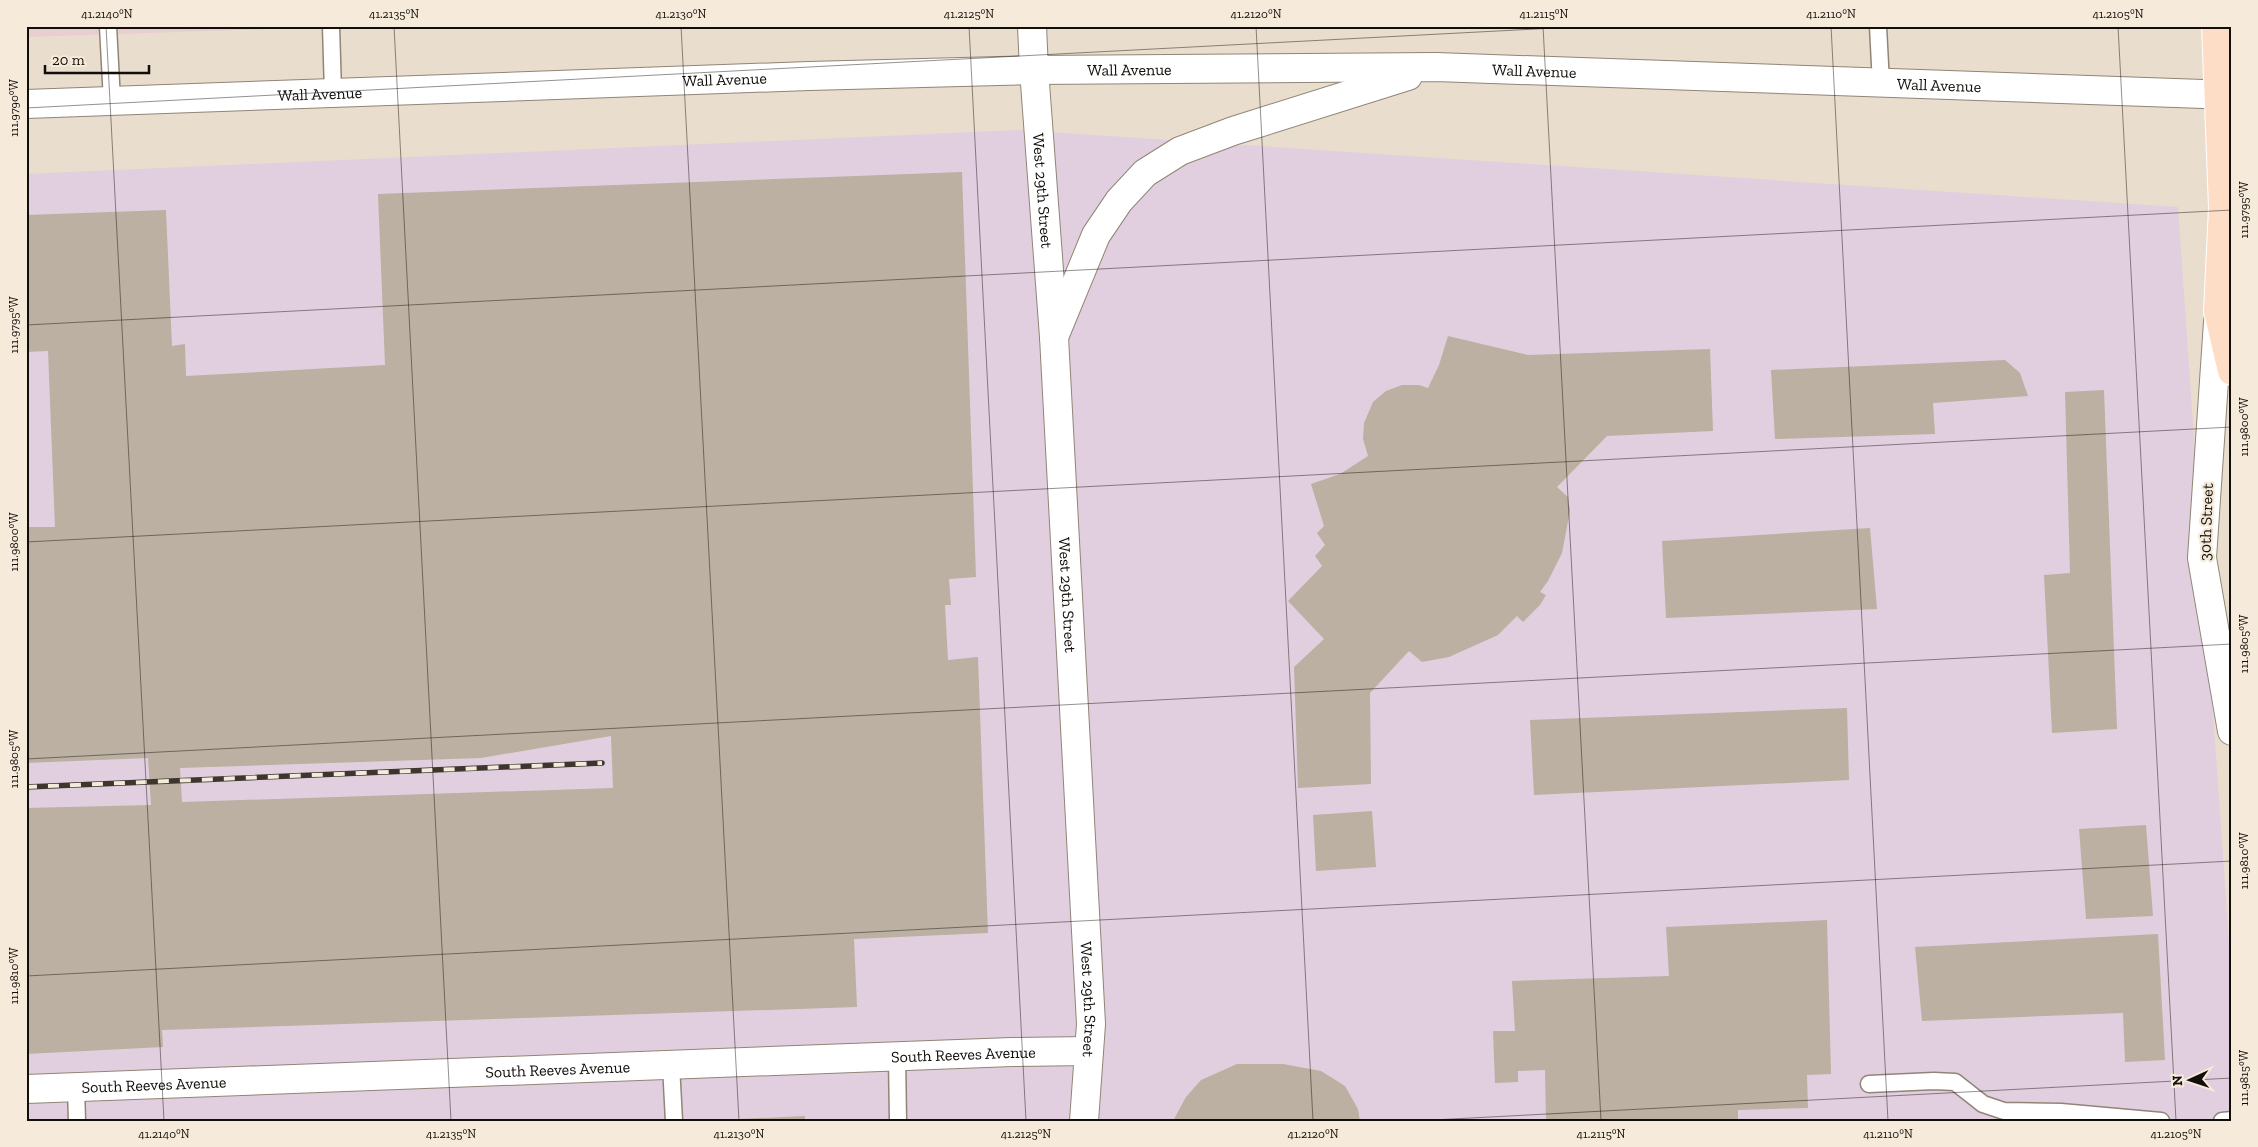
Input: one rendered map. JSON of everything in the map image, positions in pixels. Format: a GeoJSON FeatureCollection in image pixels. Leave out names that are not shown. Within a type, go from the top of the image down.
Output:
{"type":"FeatureCollection","features":[{"type":"Feature","properties":{"kind":"main road","name":"West 29th Street"},"geometry":{"type":"LineString","coordinates":[[1032,26],[1054,337],[1091,1024],[1084,1121]]}},
{"type":"Feature","properties":{"kind":"main road","name":"30th Street"},"geometry":{"type":"LineString","coordinates":[[2216,26],[2225,96],[2223,208],[2202,558],[2232,731]]}},
{"type":"Feature","properties":{"kind":"main road","name":"Wall Avenue"},"geometry":{"type":"LineString","coordinates":[[26,104],[1034,70],[1436,68],[2225,96]]}},
{"type":"Feature","properties":{"kind":"main road"},"geometry":{"type":"LineString","coordinates":[[1054,337],[1096,235],[1119,201],[1145,173],[1180,151],[1233,131],[1436,68]]}},
{"type":"Feature","properties":{"kind":"main road","name":"30th Street"},"geometry":{"type":"LineString","coordinates":[[2218,311],[2232,371]]}},
{"type":"Feature","properties":{"kind":"main road","name":"South Reeves Avenue"},"geometry":{"type":"LineString","coordinates":[[26,1088],[897,1056],[1089,1051]]}},
{"type":"Feature","properties":{"kind":"lane"},"geometry":{"type":"LineString","coordinates":[[108,26],[112,101]]}},
{"type":"Feature","properties":{"kind":"lane"},"geometry":{"type":"LineString","coordinates":[[330,26],[333,93]]}},
{"type":"Feature","properties":{"kind":"lane"},"geometry":{"type":"LineString","coordinates":[[1878,26],[1881,84]]}},
{"type":"Feature","properties":{"kind":"lane"},"geometry":{"type":"LineString","coordinates":[[897,1056],[898,1121]]}},
{"type":"Feature","properties":{"kind":"lane"},"geometry":{"type":"LineString","coordinates":[[671,1065],[674,1121]]}},
{"type":"Feature","properties":{"kind":"lane"},"geometry":{"type":"LineString","coordinates":[[1869,1084],[1955,1082],[1983,1104],[2004,1111],[2061,1112],[2161,1121]]}},
{"type":"Feature","properties":{"kind":"lane"},"geometry":{"type":"LineString","coordinates":[[76,1087],[77,1121]]}},
{"type":"Feature","properties":{"kind":"lane"},"geometry":{"type":"LineString","coordinates":[[2222,1121],[2232,1120]]}},
{"type":"Feature","properties":{"kind":"shaded area"},"geometry":{"type":"Polygon","coordinates":[[[26,26],[364,26],[26,37],[26,26]]]}},
{"type":"Feature","properties":{"kind":"shaded area"},"geometry":{"type":"Polygon","coordinates":[[[1019,130],[2178,207],[2232,986],[2232,1121],[26,1121],[26,174],[1019,130]]]}},
{"type":"Feature","properties":{"kind":"building"},"geometry":{"type":"Polygon","coordinates":[[[962,172],[976,577],[949,579],[951,605],[945,605],[948,660],[978,657],[988,933],[854,939],[857,1007],[162,1030],[163,1047],[26,1054],[26,808],[151,805],[148,758],[26,763],[26,527],[55,527],[48,351],[26,352],[26,215],[166,210],[172,346],[185,344],[186,376],[385,365],[378,194],[962,172]],[[611,736],[481,758],[180,768],[182,802],[613,788],[611,736]]]}},
{"type":"Feature","properties":{"kind":"building"},"geometry":{"type":"Polygon","coordinates":[[[1448,336],[1528,355],[1710,349],[1713,431],[1607,436],[1557,487],[1568,497],[1570,511],[1562,553],[1548,581],[1540,592],[1546,595],[1540,605],[1523,622],[1517,616],[1498,635],[1449,657],[1422,662],[1409,651],[1370,693],[1371,784],[1298,788],[1294,667],[1324,639],[1288,601],[1322,566],[1315,556],[1325,545],[1317,533],[1324,526],[1311,484],[1340,474],[1368,456],[1363,439],[1364,423],[1373,402],[1386,391],[1402,385],[1419,385],[1428,388],[1439,365],[1448,336]]]}},
{"type":"Feature","properties":{"kind":"building"},"geometry":{"type":"Polygon","coordinates":[[[2005,360],[2020,373],[2028,396],[1933,403],[1935,434],[1775,439],[1771,370],[2005,360]]]}},
{"type":"Feature","properties":{"kind":"building"},"geometry":{"type":"Polygon","coordinates":[[[2104,390],[2117,729],[2052,733],[2044,575],[2070,573],[2065,392],[2104,390]]]}},
{"type":"Feature","properties":{"kind":"building"},"geometry":{"type":"Polygon","coordinates":[[[1870,528],[1877,609],[1666,618],[1662,541],[1870,528]]]}},
{"type":"Feature","properties":{"kind":"building"},"geometry":{"type":"Polygon","coordinates":[[[1847,708],[1849,780],[1534,795],[1530,720],[1847,708]]]}},
{"type":"Feature","properties":{"kind":"building"},"geometry":{"type":"Polygon","coordinates":[[[1372,811],[1376,867],[1316,871],[1313,815],[1372,811]]]}},
{"type":"Feature","properties":{"kind":"building"},"geometry":{"type":"Polygon","coordinates":[[[2146,825],[2153,916],[2086,919],[2079,829],[2146,825]]]}},
{"type":"Feature","properties":{"kind":"building"},"geometry":{"type":"Polygon","coordinates":[[[1827,920],[1831,1074],[1807,1075],[1808,1108],[1738,1110],[1738,1121],[1546,1121],[1545,1070],[1518,1071],[1518,1082],[1495,1083],[1493,1031],[1515,1031],[1512,981],[1669,976],[1666,927],[1827,920]]]}},
{"type":"Feature","properties":{"kind":"building"},"geometry":{"type":"Polygon","coordinates":[[[2158,934],[2165,1060],[2125,1062],[2123,1013],[1922,1021],[1915,947],[2158,934]]]}},
{"type":"Feature","properties":{"kind":"building"},"geometry":{"type":"Polygon","coordinates":[[[1237,1064],[1283,1064],[1321,1071],[1345,1086],[1358,1109],[1360,1121],[1173,1121],[1186,1097],[1201,1080],[1237,1064]]]}},
{"type":"Feature","properties":{"kind":"building"},"geometry":{"type":"Polygon","coordinates":[[[805,1116],[805,1121],[740,1121],[739,1119],[805,1116]]]}},
{"type":"Feature","properties":{"kind":"railway"},"geometry":{"type":"LineString","coordinates":[[26,787],[602,763]]}}]}
